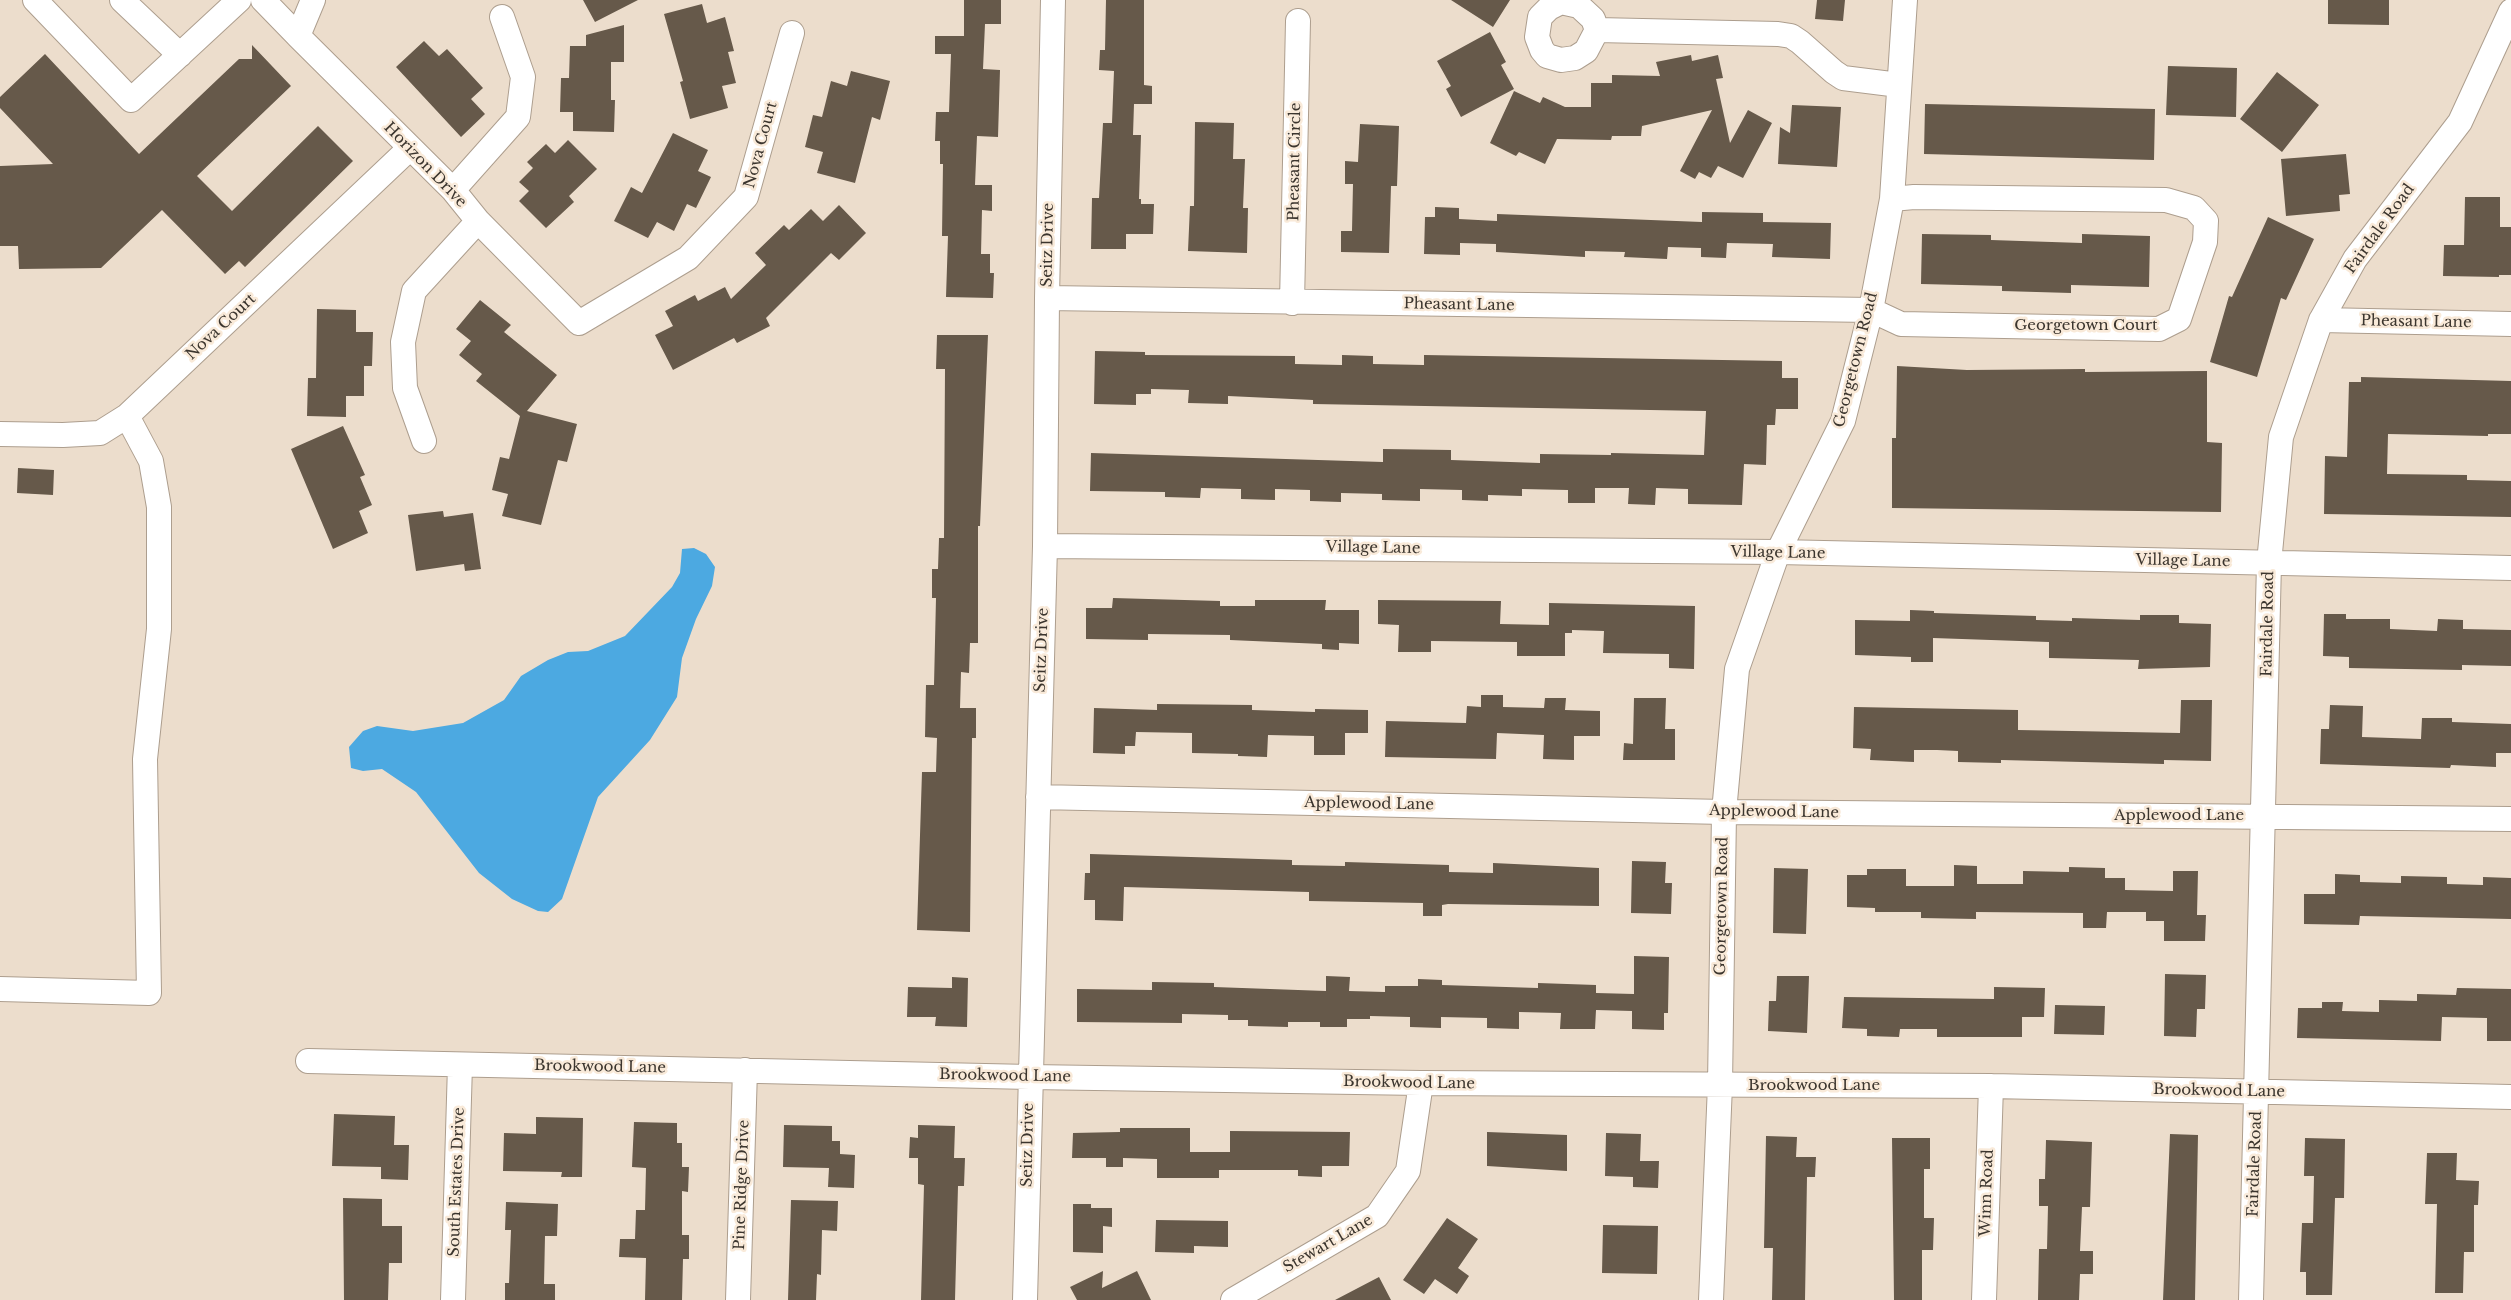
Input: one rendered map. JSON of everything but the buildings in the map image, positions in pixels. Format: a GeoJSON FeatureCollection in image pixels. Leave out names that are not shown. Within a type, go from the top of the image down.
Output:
{"type":"FeatureCollection","features":[{"type":"Feature","properties":{"kind":"street"},"geometry":{"type":"LineString","coordinates":[[35,0],[131,100],[239,0]]}},
{"type":"Feature","properties":{"kind":"street"},"geometry":{"type":"LineString","coordinates":[[122,0],[180,55]]}},
{"type":"Feature","properties":{"kind":"street","name":"Horizon Drive"},"geometry":{"type":"LineString","coordinates":[[263,0],[453,190],[478,221],[579,323]]}},
{"type":"Feature","properties":{"kind":"street"},"geometry":{"type":"LineString","coordinates":[[298,36],[313,0]]}},
{"type":"Feature","properties":{"kind":"street","name":"Seitz Drive"},"geometry":{"type":"LineString","coordinates":[[1025,1300],[1045,546],[1047,298],[1053,0]]}},
{"type":"Feature","properties":{"kind":"street","name":"Georgetown Road"},"geometry":{"type":"LineString","coordinates":[[1711,1300],[1720,1085],[1724,812],[1737,669],[1778,552],[1844,421],[1870,310],[1892,199],[1905,0]]}},
{"type":"Feature","properties":{"kind":"street","name":"Fairdale Road"},"geometry":{"type":"LineString","coordinates":[[2251,1300],[2269,564],[2281,437],[2321,320],[2355,259],[2460,122],[2506,37],[2511,11]]}},
{"type":"Feature","properties":{"kind":"street"},"geometry":{"type":"LineString","coordinates":[[453,190],[518,117],[523,77],[502,17]]}},
{"type":"Feature","properties":{"kind":"street","name":"Pheasant Circle"},"geometry":{"type":"LineString","coordinates":[[1292,304],[1298,21]]}},
{"type":"Feature","properties":{"kind":"street"},"geometry":{"type":"LineString","coordinates":[[1597,30],[1778,34],[1791,36],[1843,78],[1899,85]]}},
{"type":"Feature","properties":{"kind":"street","name":"Nova Court"},"geometry":{"type":"LineString","coordinates":[[579,323],[688,258],[746,197],[792,33]]}},
{"type":"Feature","properties":{"kind":"street","name":"Nova Court"},"geometry":{"type":"LineString","coordinates":[[0,434],[63,435],[100,433],[127,416],[410,148]]}},
{"type":"Feature","properties":{"kind":"street","name":"Georgetown Court"},"geometry":{"type":"LineString","coordinates":[[1870,310],[1901,324],[2159,329],[2180,319],[2205,242],[2206,221],[2194,208],[2166,200],[1914,197],[1892,199]]}},
{"type":"Feature","properties":{"kind":"street"},"geometry":{"type":"LineString","coordinates":[[424,441],[405,388],[403,342],[414,290],[478,221]]}},
{"type":"Feature","properties":{"kind":"street","name":"Pheasant Lane"},"geometry":{"type":"LineString","coordinates":[[1047,298],[1292,304],[1870,310]]}},
{"type":"Feature","properties":{"kind":"street","name":"Pheasant Lane"},"geometry":{"type":"LineString","coordinates":[[2321,320],[2511,324]]}},
{"type":"Feature","properties":{"kind":"street"},"geometry":{"type":"LineString","coordinates":[[0,989],[149,993],[145,759],[159,630],[160,507],[150,461],[127,416]]}},
{"type":"Feature","properties":{"kind":"street","name":"Village Lane"},"geometry":{"type":"LineString","coordinates":[[1045,546],[1778,552],[2511,568]]}},
{"type":"Feature","properties":{"kind":"street","name":"Applewood Lane"},"geometry":{"type":"LineString","coordinates":[[1038,797],[1724,812],[2511,819]]}},
{"type":"Feature","properties":{"kind":"street","name":"Brookwood Lane"},"geometry":{"type":"LineString","coordinates":[[308,1061],[1030,1077],[1420,1083],[1991,1086],[2511,1097]]}},
{"type":"Feature","properties":{"kind":"street","name":"South Estates Drive"},"geometry":{"type":"LineString","coordinates":[[453,1300],[460,1065]]}},
{"type":"Feature","properties":{"kind":"street","name":"Pine Ridge Drive"},"geometry":{"type":"LineString","coordinates":[[738,1300],[745,1070]]}},
{"type":"Feature","properties":{"kind":"street","name":"Stewart Lane"},"geometry":{"type":"LineString","coordinates":[[1232,1300],[1377,1216],[1408,1171],[1420,1083]]}},
{"type":"Feature","properties":{"kind":"street","name":"Winn Road"},"geometry":{"type":"LineString","coordinates":[[1984,1300],[1991,1086]]}},
{"type":"Feature","properties":{"kind":"water"},"geometry":{"type":"Polygon","coordinates":[[[694,548],[706,554],[715,567],[712,586],[696,619],[682,658],[677,697],[650,740],[598,797],[562,899],[548,912],[538,911],[512,899],[479,873],[416,792],[382,769],[363,771],[351,768],[349,747],[363,731],[377,726],[413,731],[463,723],[504,700],[521,676],[548,660],[568,652],[588,651],[625,636],[672,587],[680,573],[682,549],[694,548]]]}}]}
